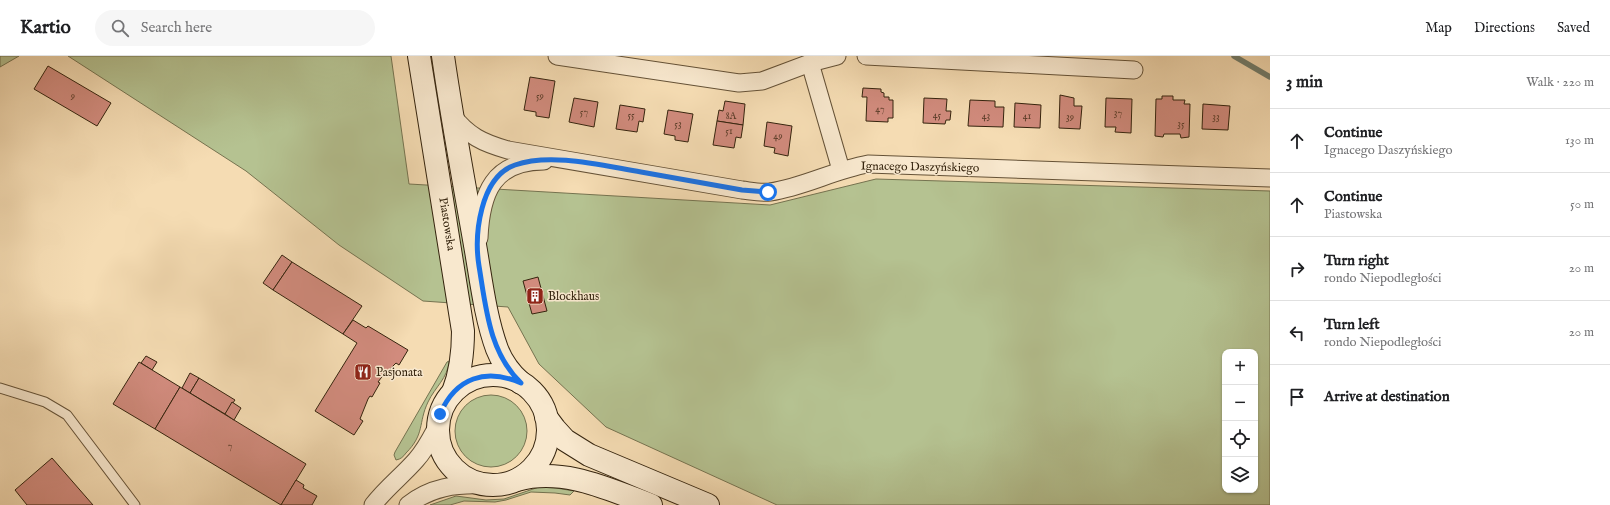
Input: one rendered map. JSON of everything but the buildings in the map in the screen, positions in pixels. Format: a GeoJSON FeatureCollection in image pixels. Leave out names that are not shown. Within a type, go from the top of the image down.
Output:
{"type":"FeatureCollection","features":[{"type":"Feature","properties":{"kind":"main road","name":"Piastowska"},"geometry":{"type":"LineString","coordinates":[[419,56],[463,331],[462,363],[458,382],[453,392]]}},
{"type":"Feature","properties":{"kind":"main road","name":"Piastowska"},"geometry":{"type":"LineString","coordinates":[[444,56],[452,115],[487,313],[497,348],[505,366],[521,383]]}},
{"type":"Feature","properties":{"kind":"main road"},"geometry":{"type":"LineString","coordinates":[[515,481],[529,472],[539,461],[546,447],[548,432],[546,417],[541,404],[521,383],[508,377],[485,376],[467,382],[453,392],[444,406],[438,423],[440,444],[449,463],[464,477],[484,485],[500,485],[515,481],[528,477],[550,476],[576,479],[651,505]]}},
{"type":"Feature","properties":{"kind":"main road"},"geometry":{"type":"LineString","coordinates":[[546,417],[565,440],[590,455],[708,505]]}},
{"type":"Feature","properties":{"kind":"street"},"geometry":{"type":"LineString","coordinates":[[557,56],[740,83],[762,81],[810,63],[837,56]]}},
{"type":"Feature","properties":{"kind":"street"},"geometry":{"type":"LineString","coordinates":[[866,56],[1134,70]]}},
{"type":"Feature","properties":{"kind":"street"},"geometry":{"type":"LineString","coordinates":[[810,63],[842,170]]}},
{"type":"Feature","properties":{"kind":"street","name":"Ignacego Daszyńskiego"},"geometry":{"type":"LineString","coordinates":[[452,115],[466,132],[493,146],[508,150],[742,190],[768,192],[789,188],[842,170],[868,164],[1270,178]]}},
{"type":"Feature","properties":{"kind":"street","name":"Ignacego Daszyńskiego"},"geometry":{"type":"LineString","coordinates":[[477,256],[482,211],[486,193],[494,180],[514,165],[536,161],[576,161]]}},
{"type":"Feature","properties":{"kind":"street"},"geometry":{"type":"LineString","coordinates":[[373,505],[422,453],[438,423]]}},
{"type":"Feature","properties":{"kind":"street"},"geometry":{"type":"LineString","coordinates":[[408,505],[422,496],[448,487],[461,484],[484,485]]}},
{"type":"Feature","properties":{"kind":"lane"},"geometry":{"type":"LineString","coordinates":[[0,388],[45,402],[67,415],[135,505]]}},
{"type":"Feature","properties":{"kind":"green space"},"geometry":{"type":"Polygon","coordinates":[[[0,56],[19,56],[0,67],[0,56]]]}},
{"type":"Feature","properties":{"kind":"green space"},"geometry":{"type":"Polygon","coordinates":[[[68,56],[391,56],[409,184],[770,205],[876,179],[1270,191],[1270,505],[777,505],[606,427],[539,364],[508,307],[423,301],[339,245],[246,171],[68,56]]]}},
{"type":"Feature","properties":{"kind":"green space"},"geometry":{"type":"Polygon","coordinates":[[[449,361],[444,377],[425,409],[419,434],[416,440],[403,457],[396,460],[394,455],[395,452],[447,362],[449,361]]]}},
{"type":"Feature","properties":{"kind":"green space"},"geometry":{"type":"Polygon","coordinates":[[[484,395],[498,395],[517,405],[527,424],[527,438],[517,457],[498,467],[484,467],[465,457],[455,438],[455,424],[465,405],[484,395]]]}},
{"type":"Feature","properties":{"kind":"green space"},"geometry":{"type":"Polygon","coordinates":[[[539,487],[574,491],[570,495],[531,492],[495,502],[464,501],[450,505],[430,505],[456,496],[486,500],[504,499],[539,487]]]}},
{"type":"Feature","properties":{"kind":"waterway"},"geometry":{"type":"LineString","coordinates":[[1234,56],[1270,77]]}},
{"type":"Feature","properties":{"kind":"place","name":"Blockhaus"},"geometry":{"type":"Point","coordinates":[535,296]}},
{"type":"Feature","properties":{"kind":"place","name":"Pasjonata"},"geometry":{"type":"Point","coordinates":[363,372]}},
{"type":"Feature","properties":{"kind":"route"},"geometry":{"type":"LineString","coordinates":[[440,414],[448,398],[453,392],[461,385],[476,378],[485,376],[508,377],[521,383],[505,366],[497,348],[487,313],[477,256],[479,224],[486,193],[494,180],[502,173],[514,165],[536,161],[576,161],[742,190],[768,192]]}}]}
